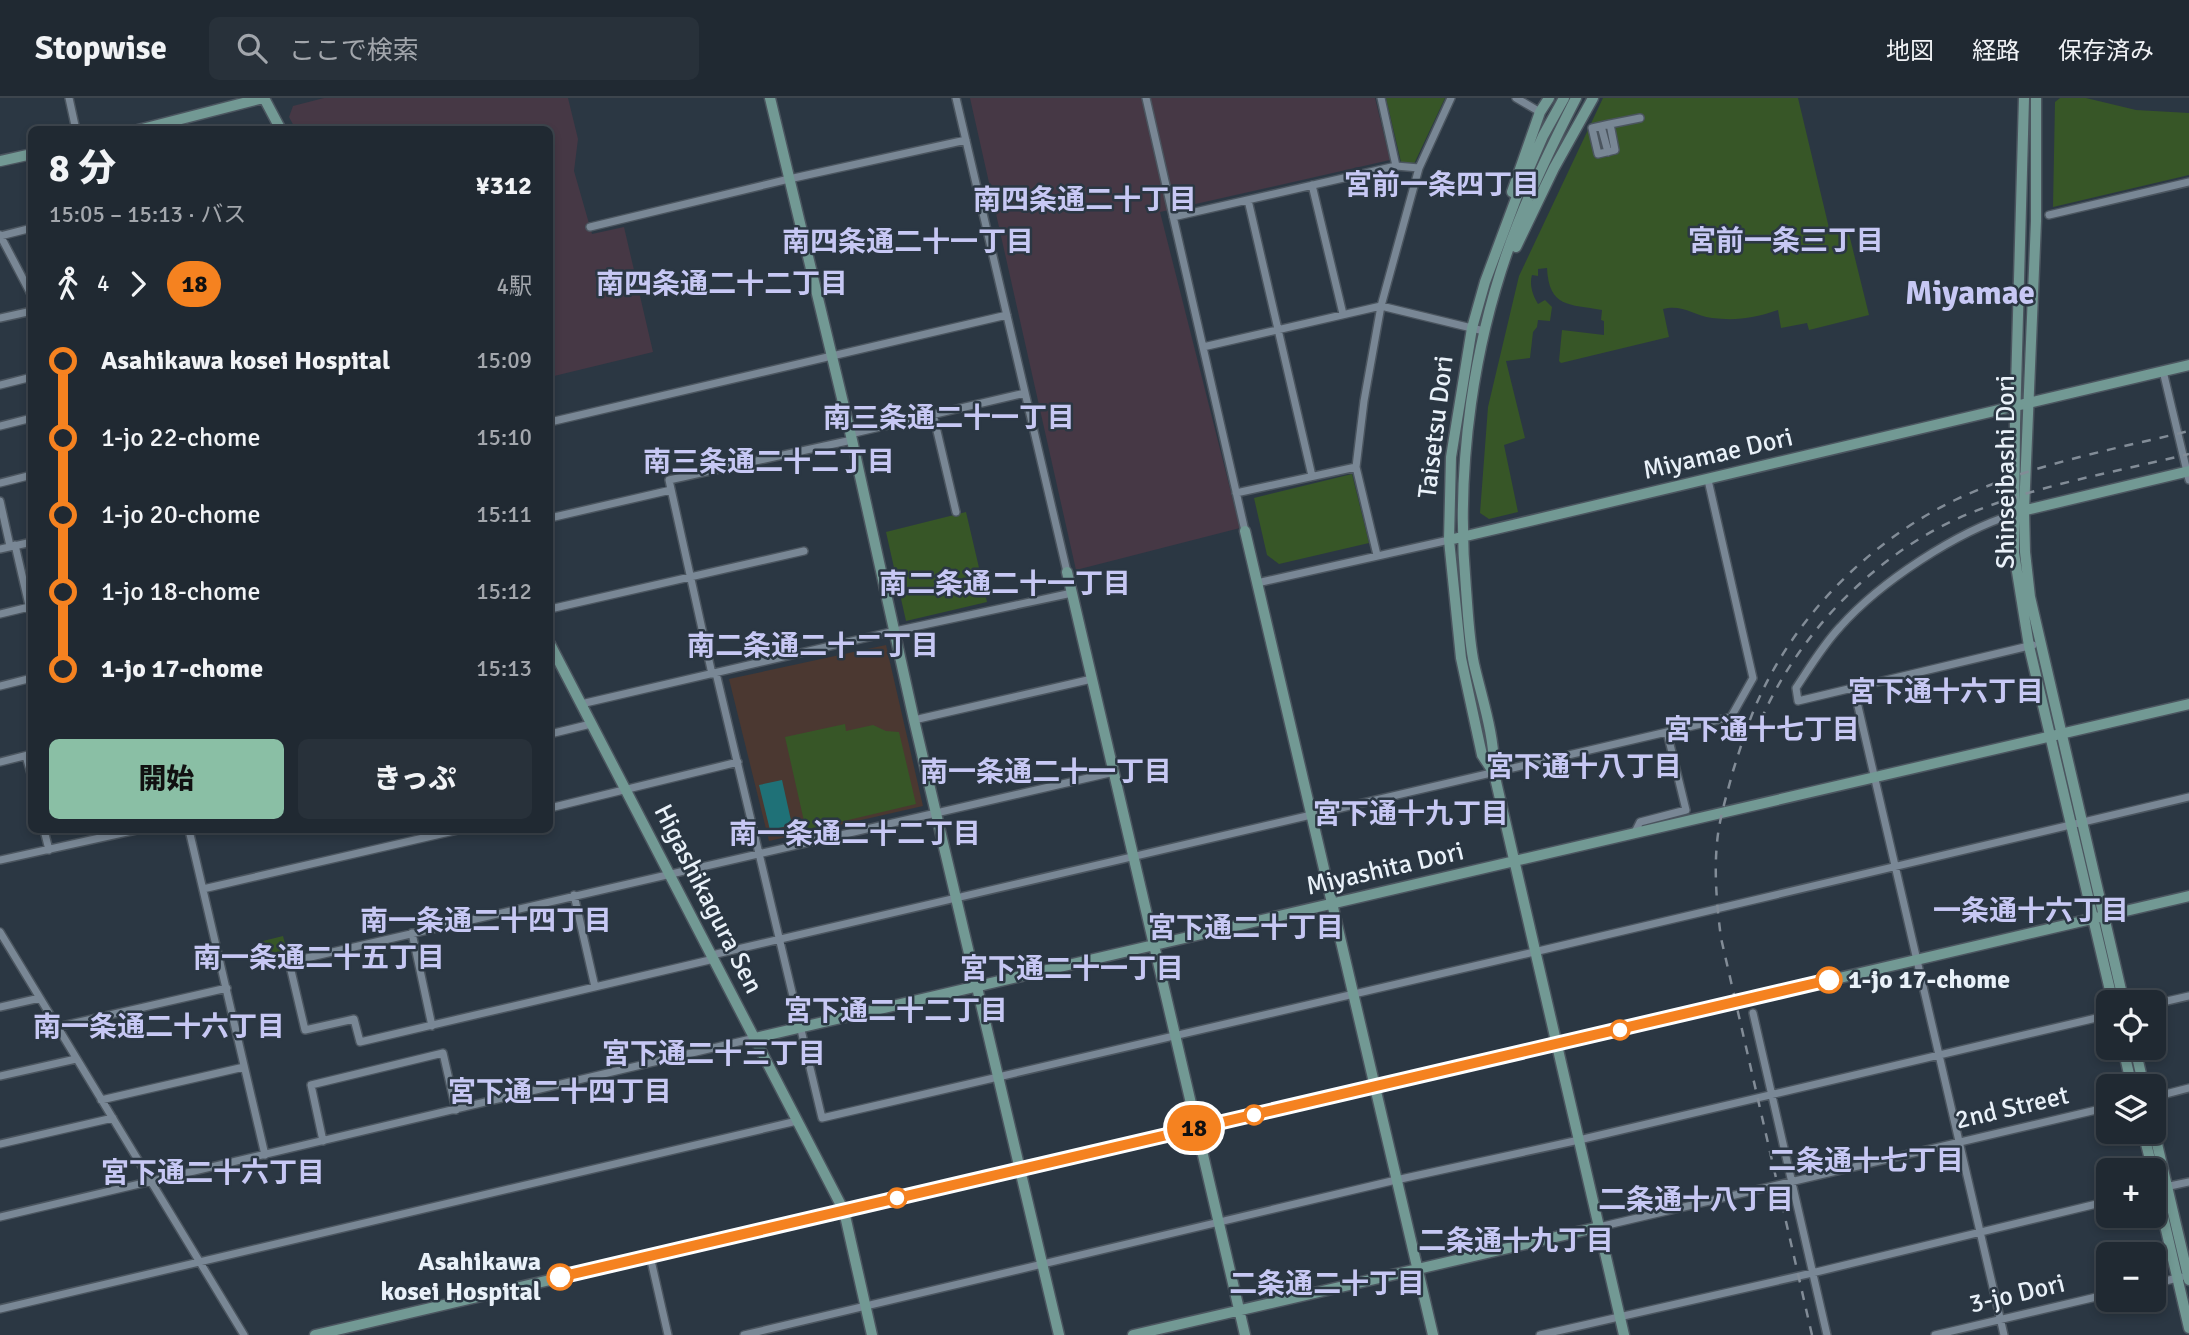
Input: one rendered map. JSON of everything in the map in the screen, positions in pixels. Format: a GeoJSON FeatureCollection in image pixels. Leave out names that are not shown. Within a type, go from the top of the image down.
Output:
{"type":"FeatureCollection","features":[{"type":"Feature","properties":{"kind":"street"},"geometry":{"type":"LineString","coordinates":[[69,98],[75,126]]}},
{"type":"Feature","properties":{"kind":"street"},"geometry":{"type":"LineString","coordinates":[[174,125],[264,98],[279,126]]}},
{"type":"Feature","properties":{"kind":"street"},"geometry":{"type":"LineString","coordinates":[[770,98],[1059,1335]]}},
{"type":"Feature","properties":{"kind":"street"},"geometry":{"type":"LineString","coordinates":[[956,98],[1245,1335]]}},
{"type":"Feature","properties":{"kind":"street"},"geometry":{"type":"LineString","coordinates":[[1146,98],[1433,1335]]}},
{"type":"Feature","properties":{"kind":"street"},"geometry":{"type":"LineString","coordinates":[[1381,98],[1396,166]]}},
{"type":"Feature","properties":{"kind":"street"},"geometry":{"type":"LineString","coordinates":[[1377,555],[1356,467],[1364,401],[1381,306],[1419,168],[1451,98]]}},
{"type":"Feature","properties":{"kind":"street"},"geometry":{"type":"LineString","coordinates":[[1516,98],[1540,112]]}},
{"type":"Feature","properties":{"kind":"street"},"geometry":{"type":"LineString","coordinates":[[1485,282],[1507,205],[1540,112],[1549,98]]}},
{"type":"Feature","properties":{"kind":"street","name":"Taisetsu Dori"},"geometry":{"type":"LineString","coordinates":[[1494,773],[1482,755],[1461,658],[1449,540],[1451,457],[1472,328],[1485,282],[1517,196],[1543,136],[1564,98]]}},
{"type":"Feature","properties":{"kind":"street","name":"Taisetsu Dori"},"geometry":{"type":"LineString","coordinates":[[1576,98],[1545,159],[1517,225],[1486,326],[1468,433],[1463,537],[1474,659],[1494,752],[1494,773],[1623,1335]]}},
{"type":"Feature","properties":{"kind":"street"},"geometry":{"type":"LineString","coordinates":[[1203,347],[1381,306],[1472,328],[1486,326],[1514,251],[1554,168],[1593,98]]}},
{"type":"Feature","properties":{"kind":"street","name":"Shinseibashi Dori"},"geometry":{"type":"LineString","coordinates":[[2024,98],[2015,406],[2019,512],[2030,597],[2056,736],[2098,917],[2111,990]]}},
{"type":"Feature","properties":{"kind":"street","name":"Shinseibashi Dori"},"geometry":{"type":"LineString","coordinates":[[2036,98],[2036,221],[2028,403],[2014,553],[2029,646],[2056,736]]}},
{"type":"Feature","properties":{"kind":"street"},"geometry":{"type":"LineString","coordinates":[[1605,125],[1615,150],[1598,154],[1592,128],[1605,125],[1640,118]]}},
{"type":"Feature","properties":{"kind":"street"},"geometry":{"type":"LineString","coordinates":[[1605,125],[1608,152]]}},
{"type":"Feature","properties":{"kind":"street"},"geometry":{"type":"LineString","coordinates":[[590,227],[966,140]]}},
{"type":"Feature","properties":{"kind":"street"},"geometry":{"type":"LineString","coordinates":[[1596,144],[1613,140]]}},
{"type":"Feature","properties":{"kind":"street"},"geometry":{"type":"LineString","coordinates":[[0,161],[28,155]]}},
{"type":"Feature","properties":{"kind":"street"},"geometry":{"type":"LineString","coordinates":[[1173,217],[1396,166],[1419,168]]}},
{"type":"Feature","properties":{"kind":"street"},"geometry":{"type":"LineString","coordinates":[[2049,215],[2189,182]]}},
{"type":"Feature","properties":{"kind":"street"},"geometry":{"type":"LineString","coordinates":[[1312,185],[1343,314]]}},
{"type":"Feature","properties":{"kind":"street"},"geometry":{"type":"LineString","coordinates":[[1248,200],[1312,476]]}},
{"type":"Feature","properties":{"kind":"street"},"geometry":{"type":"LineString","coordinates":[[28,229],[0,235],[28,289]]}},
{"type":"Feature","properties":{"kind":"street"},"geometry":{"type":"LineString","coordinates":[[0,255],[9,253]]}},
{"type":"Feature","properties":{"kind":"street"},"geometry":{"type":"LineString","coordinates":[[0,318],[28,312]]}},
{"type":"Feature","properties":{"kind":"street"},"geometry":{"type":"LineString","coordinates":[[553,421],[1007,315]]}},
{"type":"Feature","properties":{"kind":"street","name":"Miyamae Dori"},"geometry":{"type":"LineString","coordinates":[[1257,583],[1709,480],[2189,365]]}},
{"type":"Feature","properties":{"kind":"street"},"geometry":{"type":"LineString","coordinates":[[2040,643],[1798,701],[1796,688],[1839,628],[1869,598],[1935,552],[2019,512],[2188,474],[2163,371]]}},
{"type":"Feature","properties":{"kind":"street"},"geometry":{"type":"LineString","coordinates":[[0,385],[28,378]]}},
{"type":"Feature","properties":{"kind":"street"},"geometry":{"type":"LineString","coordinates":[[1025,393],[669,480],[822,1118],[2189,797]]}},
{"type":"Feature","properties":{"kind":"street"},"geometry":{"type":"LineString","coordinates":[[933,414],[956,512]]}},
{"type":"Feature","properties":{"kind":"street"},"geometry":{"type":"LineString","coordinates":[[0,426],[28,419]]}},
{"type":"Feature","properties":{"kind":"street"},"geometry":{"type":"LineString","coordinates":[[1236,492],[1356,467]]}},
{"type":"Feature","properties":{"kind":"street"},"geometry":{"type":"LineString","coordinates":[[0,483],[28,476]]}},
{"type":"Feature","properties":{"kind":"street"},"geometry":{"type":"LineString","coordinates":[[1114,772],[289,962],[305,1030],[354,1019],[360,1042],[595,987],[780,938],[1731,717],[1753,678],[1709,480]]}},
{"type":"Feature","properties":{"kind":"street"},"geometry":{"type":"LineString","coordinates":[[553,517],[671,490]]}},
{"type":"Feature","properties":{"kind":"street"},"geometry":{"type":"LineString","coordinates":[[0,501],[28,603]]}},
{"type":"Feature","properties":{"kind":"street"},"geometry":{"type":"LineString","coordinates":[[0,549],[28,543]]}},
{"type":"Feature","properties":{"kind":"street"},"geometry":{"type":"LineString","coordinates":[[553,609],[804,551]]}},
{"type":"Feature","properties":{"kind":"street"},"geometry":{"type":"LineString","coordinates":[[581,704],[1072,593]]}},
{"type":"Feature","properties":{"kind":"street"},"geometry":{"type":"LineString","coordinates":[[0,614],[28,607]]}},
{"type":"Feature","properties":{"kind":"street","name":"Higashikagura Sen"},"geometry":{"type":"LineString","coordinates":[[553,650],[844,1211],[872,1335]]}},
{"type":"Feature","properties":{"kind":"street"},"geometry":{"type":"LineString","coordinates":[[0,686],[28,679]]}},
{"type":"Feature","properties":{"kind":"street"},"geometry":{"type":"LineString","coordinates":[[914,720],[1092,679]]}},
{"type":"Feature","properties":{"kind":"street"},"geometry":{"type":"LineString","coordinates":[[1854,689],[2004,1335]]}},
{"type":"Feature","properties":{"kind":"street","name":"Miyashita Dori"},"geometry":{"type":"LineString","coordinates":[[755,1038],[2189,704]]}},
{"type":"Feature","properties":{"kind":"street"},"geometry":{"type":"LineString","coordinates":[[553,733],[591,724]]}},
{"type":"Feature","properties":{"kind":"street"},"geometry":{"type":"LineString","coordinates":[[1634,834],[1640,822],[1686,810],[1667,732]]}},
{"type":"Feature","properties":{"kind":"street"},"geometry":{"type":"LineString","coordinates":[[0,762],[28,755]]}},
{"type":"Feature","properties":{"kind":"street"},"geometry":{"type":"LineString","coordinates":[[553,807],[738,762]]}},
{"type":"Feature","properties":{"kind":"street"},"geometry":{"type":"LineString","coordinates":[[45,833],[49,850]]}},
{"type":"Feature","properties":{"kind":"street"},"geometry":{"type":"LineString","coordinates":[[0,860],[117,833]]}},
{"type":"Feature","properties":{"kind":"street"},"geometry":{"type":"LineString","coordinates":[[190,833],[265,1155]]}},
{"type":"Feature","properties":{"kind":"street"},"geometry":{"type":"LineString","coordinates":[[203,889],[445,833]]}},
{"type":"Feature","properties":{"kind":"street"},"geometry":{"type":"LineString","coordinates":[[574,895],[595,987]]}},
{"type":"Feature","properties":{"kind":"street"},"geometry":{"type":"LineString","coordinates":[[315,1335],[2189,896]]}},
{"type":"Feature","properties":{"kind":"street","name":"Shinseibashi Dori"},"geometry":{"type":"LineString","coordinates":[[2098,917],[2120,990]]}},
{"type":"Feature","properties":{"kind":"street"},"geometry":{"type":"LineString","coordinates":[[0,932],[244,1335]]}},
{"type":"Feature","properties":{"kind":"street"},"geometry":{"type":"LineString","coordinates":[[412,933],[432,1026]]}},
{"type":"Feature","properties":{"kind":"street"},"geometry":{"type":"LineString","coordinates":[[0,951],[10,949]]}},
{"type":"Feature","properties":{"kind":"street"},"geometry":{"type":"LineString","coordinates":[[57,1027],[226,988]]}},
{"type":"Feature","properties":{"kind":"street"},"geometry":{"type":"LineString","coordinates":[[2166,1001],[2189,996]]}},
{"type":"Feature","properties":{"kind":"street"},"geometry":{"type":"LineString","coordinates":[[0,1007],[40,998]]}},
{"type":"Feature","properties":{"kind":"street"},"geometry":{"type":"LineString","coordinates":[[1753,1013],[1827,1335]]}},
{"type":"Feature","properties":{"kind":"street"},"geometry":{"type":"LineString","coordinates":[[744,1335],[2096,1018]]}},
{"type":"Feature","properties":{"kind":"street"},"geometry":{"type":"LineString","coordinates":[[0,1217],[755,1038]]}},
{"type":"Feature","properties":{"kind":"street"},"geometry":{"type":"LineString","coordinates":[[323,1141],[311,1085],[443,1053],[456,1110]]}},
{"type":"Feature","properties":{"kind":"street"},"geometry":{"type":"LineString","coordinates":[[0,1076],[76,1059]]}},
{"type":"Feature","properties":{"kind":"street"},"geometry":{"type":"LineString","coordinates":[[101,1100],[244,1067]]}},
{"type":"Feature","properties":{"kind":"street"},"geometry":{"type":"LineString","coordinates":[[2166,1094],[2189,1088]]}},
{"type":"Feature","properties":{"kind":"street","name":"2nd Street"},"geometry":{"type":"LineString","coordinates":[[1599,1227],[2096,1110]]}},
{"type":"Feature","properties":{"kind":"street"},"geometry":{"type":"LineString","coordinates":[[0,1144],[113,1118]]}},
{"type":"Feature","properties":{"kind":"street"},"geometry":{"type":"LineString","coordinates":[[0,1308],[797,1121]]}},
{"type":"Feature","properties":{"kind":"street"},"geometry":{"type":"LineString","coordinates":[[2166,1185],[2189,1182]]}},
{"type":"Feature","properties":{"kind":"street"},"geometry":{"type":"LineString","coordinates":[[1540,1335],[2096,1204]]}},
{"type":"Feature","properties":{"kind":"street"},"geometry":{"type":"LineString","coordinates":[[2166,1212],[2186,1277],[2189,1328]]}},
{"type":"Feature","properties":{"kind":"street"},"geometry":{"type":"LineString","coordinates":[[1133,1335],[1599,1227]]}},
{"type":"Feature","properties":{"kind":"street"},"geometry":{"type":"LineString","coordinates":[[650,1256],[668,1335]]}},
{"type":"Feature","properties":{"kind":"street"},"geometry":{"type":"LineString","coordinates":[[2166,1281],[2186,1277]]}},
{"type":"Feature","properties":{"kind":"street","name":"3-jo Dori"},"geometry":{"type":"LineString","coordinates":[[1935,1335],[2096,1297]]}},
{"type":"Feature","properties":{"kind":"shaded area"},"geometry":{"type":"Polygon","coordinates":[[[324,98],[568,98],[578,139],[574,171],[592,234],[624,227],[653,352],[553,376],[553,126],[294,126],[289,117],[293,106],[324,98]]]}},
{"type":"Feature","properties":{"kind":"shaded area"},"geometry":{"type":"Polygon","coordinates":[[[970,98],[1375,98],[1390,160],[1160,212],[1240,528],[1076,570],[970,98]]]}},
{"type":"Feature","properties":{"kind":"shaded area"},"geometry":{"type":"Polygon","coordinates":[[[1386,98],[1445,98],[1414,164],[1401,162],[1386,98]]]}},
{"type":"Feature","properties":{"kind":"shaded area"},"geometry":{"type":"Polygon","coordinates":[[[1603,98],[1798,98],[1829,228],[1849,234],[1869,315],[1809,330],[1807,323],[1781,328],[1778,310],[1753,317],[1729,319],[1705,317],[1682,309],[1663,309],[1669,337],[1561,363],[1562,330],[1604,335],[1602,310],[1563,302],[1552,291],[1547,268],[1538,269],[1538,276],[1532,275],[1532,290],[1538,304],[1545,300],[1552,307],[1550,321],[1538,320],[1533,332],[1530,358],[1506,361],[1525,438],[1504,445],[1518,512],[1489,519],[1480,513],[1488,407],[1519,276],[1603,98]]]}},
{"type":"Feature","properties":{"kind":"shaded area"},"geometry":{"type":"Polygon","coordinates":[[[2060,98],[2086,98],[2136,110],[2189,113],[2189,175],[2053,207],[2055,102],[2060,98]]]}},
{"type":"Feature","properties":{"kind":"shaded area"},"geometry":{"type":"Polygon","coordinates":[[[1352,474],[1369,543],[1279,564],[1267,555],[1254,498],[1352,474]]]}},
{"type":"Feature","properties":{"kind":"shaded area"},"geometry":{"type":"Polygon","coordinates":[[[966,512],[987,602],[906,621],[886,532],[966,512]]]}},
{"type":"Feature","properties":{"kind":"shaded area"},"geometry":{"type":"Polygon","coordinates":[[[886,645],[923,806],[769,841],[729,679],[886,645]]]}},
{"type":"Feature","properties":{"kind":"shaded area"},"geometry":{"type":"Polygon","coordinates":[[[845,724],[846,731],[873,725],[886,731],[899,732],[916,804],[806,830],[785,737],[845,724]]]}},
{"type":"Feature","properties":{"kind":"shaded area"},"geometry":{"type":"Polygon","coordinates":[[[782,780],[792,825],[770,830],[759,785],[782,780]]]}},
{"type":"Feature","properties":{"kind":"shaded area"},"geometry":{"type":"Polygon","coordinates":[[[283,936],[288,955],[263,960],[259,942],[283,936]]]}},
{"type":"Feature","properties":{"kind":"railway"},"geometry":{"type":"LineString","coordinates":[[1812,1335],[1721,938],[1717,903],[1716,855],[1720,825],[1733,771],[1756,705],[1776,665],[1817,608],[1867,557],[1924,516],[2012,477],[2189,431]]}},
{"type":"Feature","properties":{"kind":"railway"},"geometry":{"type":"LineString","coordinates":[[1761,720],[1777,687],[1819,626],[1873,572],[1903,549],[1968,514],[2022,495],[2189,454]]}},
{"type":"Feature","properties":{"kind":"bus line","name":"18"},"geometry":{"type":"LineString","coordinates":[[560,1277],[1829,980]]}},
{"type":"Feature","properties":{"kind":"place","name":"1-jo 17-chome"},"geometry":{"type":"Point","coordinates":[1829,980]}},
{"type":"Feature","properties":{"kind":"place","name":"Asahikawa kosei Hospital"},"geometry":{"type":"Point","coordinates":[560,1277]}},
{"type":"Feature","properties":{"kind":"district","name":"宮前一条四丁目"},"geometry":{"type":"Point","coordinates":[1442,185]}},
{"type":"Feature","properties":{"kind":"district","name":"南四条通二十丁目"},"geometry":{"type":"Point","coordinates":[1085,200]}},
{"type":"Feature","properties":{"kind":"district","name":"宮前一条三丁目"},"geometry":{"type":"Point","coordinates":[1786,241]}},
{"type":"Feature","properties":{"kind":"district","name":"南四条通二十一丁目"},"geometry":{"type":"Point","coordinates":[908,242]}},
{"type":"Feature","properties":{"kind":"district","name":"南四条通二十二丁目"},"geometry":{"type":"Point","coordinates":[722,284]}},
{"type":"Feature","properties":{"kind":"district","name":"Miyamae"},"geometry":{"type":"Point","coordinates":[1970,293]}},
{"type":"Feature","properties":{"kind":"district","name":"南三条通二十一丁目"},"geometry":{"type":"Point","coordinates":[949,418]}},
{"type":"Feature","properties":{"kind":"district","name":"南三条通二十二丁目"},"geometry":{"type":"Point","coordinates":[769,462]}},
{"type":"Feature","properties":{"kind":"district","name":"南二条通二十一丁目"},"geometry":{"type":"Point","coordinates":[1005,584]}},
{"type":"Feature","properties":{"kind":"district","name":"南二条通二十二丁目"},"geometry":{"type":"Point","coordinates":[813,646]}},
{"type":"Feature","properties":{"kind":"district","name":"宮下通十六丁目"},"geometry":{"type":"Point","coordinates":[1946,692]}},
{"type":"Feature","properties":{"kind":"district","name":"宮下通十七丁目"},"geometry":{"type":"Point","coordinates":[1762,730]}},
{"type":"Feature","properties":{"kind":"district","name":"宮下通十八丁目"},"geometry":{"type":"Point","coordinates":[1584,767]}},
{"type":"Feature","properties":{"kind":"district","name":"南一条通二十一丁目"},"geometry":{"type":"Point","coordinates":[1046,772]}},
{"type":"Feature","properties":{"kind":"district","name":"宮下通十九丁目"},"geometry":{"type":"Point","coordinates":[1411,814]}},
{"type":"Feature","properties":{"kind":"district","name":"南一条通二十二丁目"},"geometry":{"type":"Point","coordinates":[855,834]}},
{"type":"Feature","properties":{"kind":"district","name":"一条通十六丁目"},"geometry":{"type":"Point","coordinates":[2031,911]}},
{"type":"Feature","properties":{"kind":"district","name":"南一条通二十四丁目"},"geometry":{"type":"Point","coordinates":[486,921]}},
{"type":"Feature","properties":{"kind":"district","name":"宮下通二十丁目"},"geometry":{"type":"Point","coordinates":[1246,928]}},
{"type":"Feature","properties":{"kind":"district","name":"南一条通二十五丁目"},"geometry":{"type":"Point","coordinates":[319,958]}},
{"type":"Feature","properties":{"kind":"district","name":"宮下通二十一丁目"},"geometry":{"type":"Point","coordinates":[1072,969]}},
{"type":"Feature","properties":{"kind":"district","name":"宮下通二十二丁目"},"geometry":{"type":"Point","coordinates":[896,1011]}},
{"type":"Feature","properties":{"kind":"district","name":"南一条通二十六丁目"},"geometry":{"type":"Point","coordinates":[159,1027]}},
{"type":"Feature","properties":{"kind":"district","name":"宮下通二十三丁目"},"geometry":{"type":"Point","coordinates":[714,1054]}},
{"type":"Feature","properties":{"kind":"district","name":"宮下通二十四丁目"},"geometry":{"type":"Point","coordinates":[560,1092]}},
{"type":"Feature","properties":{"kind":"district","name":"二条通十七丁目"},"geometry":{"type":"Point","coordinates":[1866,1161]}},
{"type":"Feature","properties":{"kind":"district","name":"宮下通二十六丁目"},"geometry":{"type":"Point","coordinates":[213,1173]}},
{"type":"Feature","properties":{"kind":"district","name":"二条通十八丁目"},"geometry":{"type":"Point","coordinates":[1696,1200]}},
{"type":"Feature","properties":{"kind":"district","name":"二条通十九丁目"},"geometry":{"type":"Point","coordinates":[1516,1241]}},
{"type":"Feature","properties":{"kind":"district","name":"二条通二十丁目"},"geometry":{"type":"Point","coordinates":[1327,1284]}}]}
